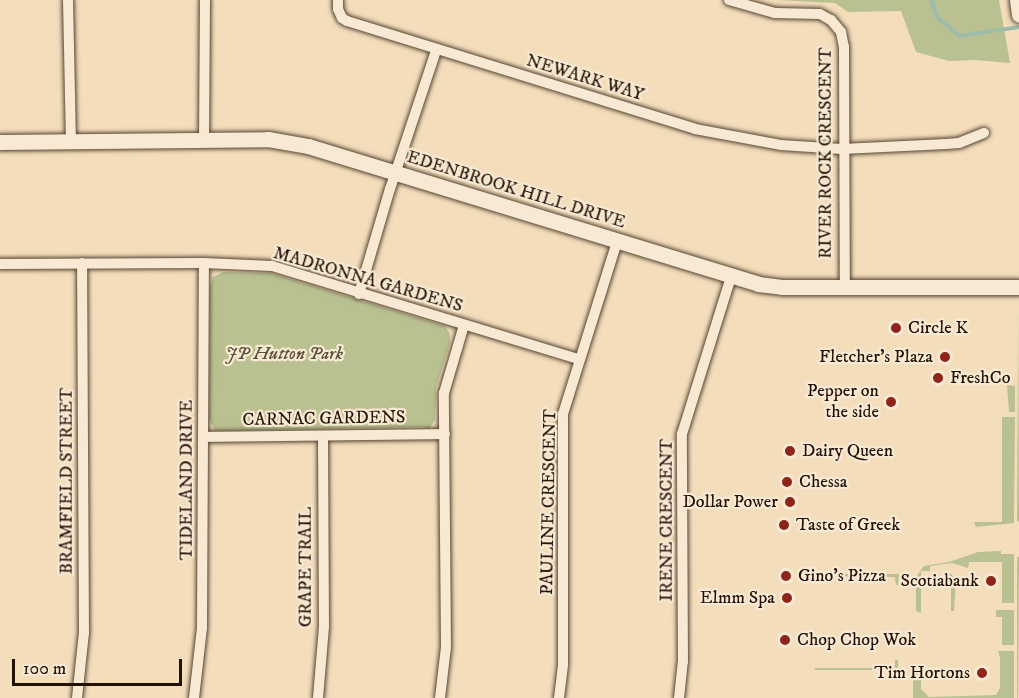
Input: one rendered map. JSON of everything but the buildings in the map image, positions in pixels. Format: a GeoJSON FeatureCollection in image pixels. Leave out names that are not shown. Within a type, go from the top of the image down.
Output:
{"type":"FeatureCollection","features":[{"type":"Feature","properties":{"kind":"street"},"geometry":{"type":"LineString","coordinates":[[68,0],[71,142]]}},
{"type":"Feature","properties":{"kind":"street"},"geometry":{"type":"LineString","coordinates":[[204,140],[205,0]]}},
{"type":"Feature","properties":{"kind":"street","name":"NEWARK WAY"},"geometry":{"type":"LineString","coordinates":[[338,0],[338,9],[342,18],[347,21],[435,51],[695,129],[781,146],[842,149],[953,143],[984,132]]}},
{"type":"Feature","properties":{"kind":"street","name":"RIVER ROCK CRESCENT"},"geometry":{"type":"LineString","coordinates":[[729,0],[776,13],[820,14],[831,20],[841,32],[844,46],[842,149],[845,287]]}},
{"type":"Feature","properties":{"kind":"street"},"geometry":{"type":"LineString","coordinates":[[1017,0],[1019,15]]}},
{"type":"Feature","properties":{"kind":"street"},"geometry":{"type":"LineString","coordinates":[[359,294],[435,51]]}},
{"type":"Feature","properties":{"kind":"street","name":"EDENBROOK HILL DRIVE"},"geometry":{"type":"LineString","coordinates":[[0,141],[268,139],[288,142],[395,173],[731,277],[776,286],[1019,287]]}},
{"type":"Feature","properties":{"kind":"street","name":"PAULINE CRESCENT"},"geometry":{"type":"LineString","coordinates":[[559,698],[563,664],[563,414],[617,242]]}},
{"type":"Feature","properties":{"kind":"street","name":"BRAMFIELD STREET"},"geometry":{"type":"LineString","coordinates":[[77,698],[84,633],[82,263]]}},
{"type":"Feature","properties":{"kind":"street","name":"MADRONNA GARDENS"},"geometry":{"type":"LineString","coordinates":[[0,264],[204,263],[272,266],[579,359]]}},
{"type":"Feature","properties":{"kind":"street","name":"TIDELAND DRIVE"},"geometry":{"type":"LineString","coordinates":[[195,698],[202,628],[204,263]]}},
{"type":"Feature","properties":{"kind":"street","name":"IRENE CRESCENT"},"geometry":{"type":"LineString","coordinates":[[679,698],[683,662],[682,434],[731,277]]}},
{"type":"Feature","properties":{"kind":"street"},"geometry":{"type":"LineString","coordinates":[[440,698],[446,647],[444,393],[464,325]]}},
{"type":"Feature","properties":{"kind":"street","name":"CARNAC GARDENS"},"geometry":{"type":"LineString","coordinates":[[203,437],[445,434]]}},
{"type":"Feature","properties":{"kind":"street","name":"GRAPE TRAIL"},"geometry":{"type":"LineString","coordinates":[[318,698],[324,626],[323,436]]}},
{"type":"Feature","properties":{"kind":"green space"},"geometry":{"type":"Polygon","coordinates":[[[777,0],[999,0],[1010,63],[975,60],[949,61],[916,52],[901,11],[848,12],[835,3],[777,0]]]}},
{"type":"Feature","properties":{"kind":"green space","name":"JP Hutton Park"},"geometry":{"type":"Polygon","coordinates":[[[223,272],[270,273],[445,326],[450,334],[450,343],[436,388],[435,420],[429,429],[422,427],[215,431],[209,419],[210,288],[213,277],[223,272]]]}},
{"type":"Feature","properties":{"kind":"green space"},"geometry":{"type":"Polygon","coordinates":[[[1018,309],[1019,521],[1017,522],[1018,309]]]}},
{"type":"Feature","properties":{"kind":"green space"},"geometry":{"type":"Polygon","coordinates":[[[1007,385],[1015,386],[1015,412],[1009,412],[1007,385]]]}},
{"type":"Feature","properties":{"kind":"green space"},"geometry":{"type":"Polygon","coordinates":[[[1002,417],[1015,417],[1014,523],[976,527],[974,522],[1002,522],[1002,417]]]}},
{"type":"Feature","properties":{"kind":"green space"},"geometry":{"type":"Polygon","coordinates":[[[1001,551],[1001,554],[1014,554],[1014,603],[1002,603],[1002,562],[969,562],[968,568],[952,563],[930,566],[930,571],[921,571],[921,613],[916,611],[916,577],[924,566],[949,562],[978,552],[1001,551]]]}},
{"type":"Feature","properties":{"kind":"green space"},"geometry":{"type":"Polygon","coordinates":[[[1017,557],[1019,557],[1018,698],[1017,698],[1017,557]]]}},
{"type":"Feature","properties":{"kind":"green space"},"geometry":{"type":"Polygon","coordinates":[[[944,572],[951,574],[956,580],[954,611],[951,611],[951,576],[943,576],[944,572]]]}},
{"type":"Feature","properties":{"kind":"green space"},"geometry":{"type":"Polygon","coordinates":[[[816,574],[899,574],[898,585],[896,585],[895,577],[816,576],[816,574]]]}},
{"type":"Feature","properties":{"kind":"green space"},"geometry":{"type":"Polygon","coordinates":[[[996,610],[1014,610],[1014,645],[1002,645],[1002,617],[996,617],[996,610]]]}},
{"type":"Feature","properties":{"kind":"green space"},"geometry":{"type":"Polygon","coordinates":[[[998,651],[1014,651],[1014,698],[913,698],[913,674],[921,667],[921,689],[929,697],[996,695],[1000,688],[998,651]]]}},
{"type":"Feature","properties":{"kind":"green space"},"geometry":{"type":"Polygon","coordinates":[[[895,660],[898,660],[898,670],[815,670],[815,668],[895,668],[895,660]]]}},
{"type":"Feature","properties":{"kind":"waterway"},"geometry":{"type":"LineString","coordinates":[[931,0],[937,17],[959,36],[1019,27]]}},
{"type":"Feature","properties":{"kind":"place","name":"Circle K"},"geometry":{"type":"Point","coordinates":[896,328]}},
{"type":"Feature","properties":{"kind":"place","name":"Fletcher's Plaza"},"geometry":{"type":"Point","coordinates":[945,357]}},
{"type":"Feature","properties":{"kind":"place","name":"FreshCo"},"geometry":{"type":"Point","coordinates":[938,378]}},
{"type":"Feature","properties":{"kind":"place","name":"Pepper on the side"},"geometry":{"type":"Point","coordinates":[891,402]}},
{"type":"Feature","properties":{"kind":"place","name":"Dairy Queen"},"geometry":{"type":"Point","coordinates":[790,451]}},
{"type":"Feature","properties":{"kind":"place","name":"Chessa"},"geometry":{"type":"Point","coordinates":[787,482]}},
{"type":"Feature","properties":{"kind":"place","name":"Dollar Power"},"geometry":{"type":"Point","coordinates":[790,502]}},
{"type":"Feature","properties":{"kind":"place","name":"Taste of Greek"},"geometry":{"type":"Point","coordinates":[784,525]}},
{"type":"Feature","properties":{"kind":"place","name":"Gino's Pizza"},"geometry":{"type":"Point","coordinates":[786,576]}},
{"type":"Feature","properties":{"kind":"place","name":"Scotiabank"},"geometry":{"type":"Point","coordinates":[991,581]}},
{"type":"Feature","properties":{"kind":"place","name":"Elmm Spa"},"geometry":{"type":"Point","coordinates":[787,598]}},
{"type":"Feature","properties":{"kind":"place","name":"Chop Chop Wok"},"geometry":{"type":"Point","coordinates":[785,640]}},
{"type":"Feature","properties":{"kind":"place","name":"Tim Hortons"},"geometry":{"type":"Point","coordinates":[982,673]}}]}
